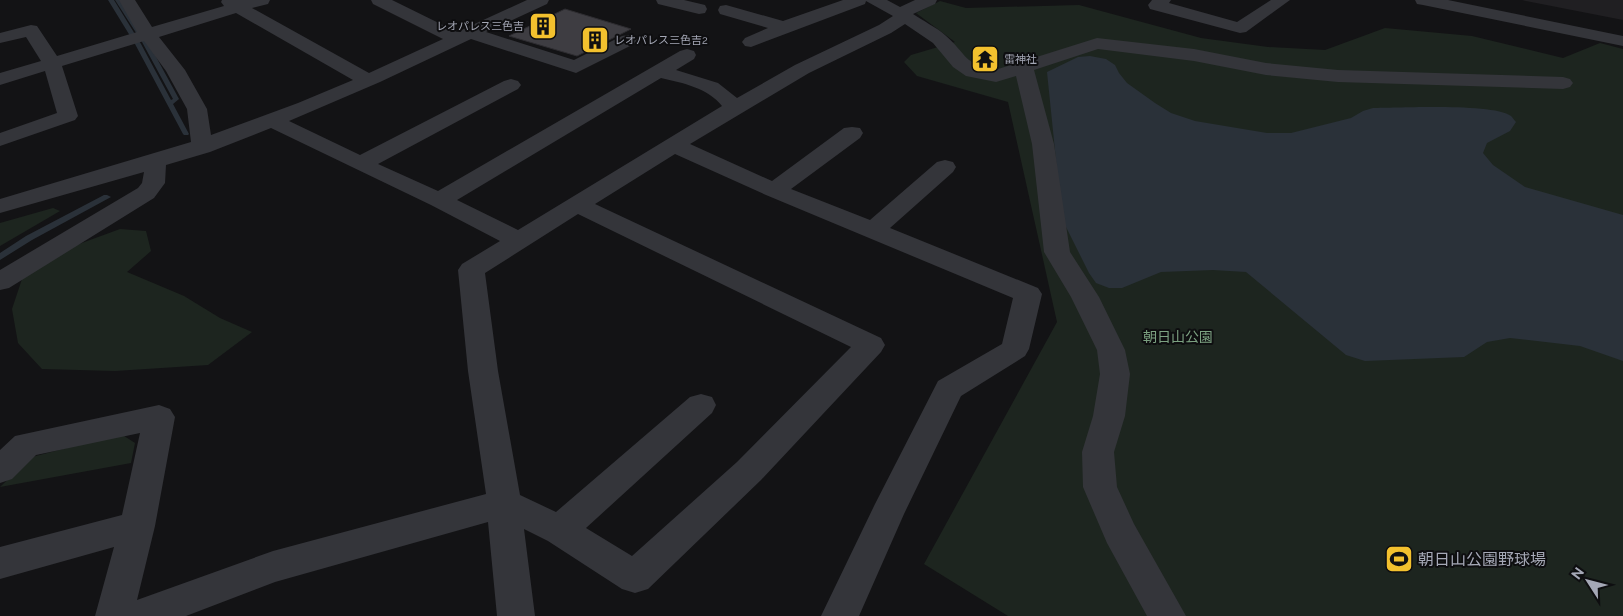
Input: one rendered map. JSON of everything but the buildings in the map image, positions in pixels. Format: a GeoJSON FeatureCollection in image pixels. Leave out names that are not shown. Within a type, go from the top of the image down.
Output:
{"type":"FeatureCollection","features":[{"type":"Feature","properties":{"kind":"street"},"geometry":{"type":"LineString","coordinates":[[127,0],[140,38],[175,70],[197,110],[202,147]]}},
{"type":"Feature","properties":{"kind":"street"},"geometry":{"type":"LineString","coordinates":[[0,79],[140,38],[232,4],[262,0]]}},
{"type":"Feature","properties":{"kind":"street"},"geometry":{"type":"LineString","coordinates":[[379,0],[463,36],[576,67],[628,40]]}},
{"type":"Feature","properties":{"kind":"street"},"geometry":{"type":"LineString","coordinates":[[664,0],[699,9]]}},
{"type":"Feature","properties":{"kind":"street"},"geometry":{"type":"LineString","coordinates":[[751,42],[784,27],[860,0]]}},
{"type":"Feature","properties":{"kind":"street"},"geometry":{"type":"LineString","coordinates":[[874,0],[902,14],[939,39],[960,63],[973,72],[996,76],[1097,43],[1194,55],[1266,69],[1338,76],[1562,83]]}},
{"type":"Feature","properties":{"kind":"street"},"geometry":{"type":"LineString","coordinates":[[516,616],[504,503],[483,371],[471,270],[734,108],[802,69],[886,29],[902,14],[929,0]]}},
{"type":"Feature","properties":{"kind":"street"},"geometry":{"type":"LineString","coordinates":[[1162,0],[1156,5],[1240,28],[1282,0]]}},
{"type":"Feature","properties":{"kind":"street"},"geometry":{"type":"LineString","coordinates":[[1423,0],[1623,41]]}},
{"type":"Feature","properties":{"kind":"street"},"geometry":{"type":"LineString","coordinates":[[0,206],[154,162],[273,121],[463,36],[529,2]]}},
{"type":"Feature","properties":{"kind":"street"},"geometry":{"type":"LineString","coordinates":[[232,4],[367,80]]}},
{"type":"Feature","properties":{"kind":"street"},"geometry":{"type":"LineString","coordinates":[[726,10],[784,27]]}},
{"type":"Feature","properties":{"kind":"street"},"geometry":{"type":"LineString","coordinates":[[0,38],[32,30],[52,64],[68,116],[0,140]]}},
{"type":"Feature","properties":{"kind":"street"},"geometry":{"type":"LineString","coordinates":[[439,200],[687,55]]}},
{"type":"Feature","properties":{"kind":"street"},"geometry":{"type":"LineString","coordinates":[[1024,67],[1042,144],[1057,252],[1085,297],[1111,350],[1115,374],[1110,416],[1098,452],[1100,487],[1120,532],[1167,616]]}},
{"type":"Feature","properties":{"kind":"street"},"geometry":{"type":"LineString","coordinates":[[660,72],[704,83],[727,96],[734,108]]}},
{"type":"Feature","properties":{"kind":"street"},"geometry":{"type":"LineString","coordinates":[[360,164],[511,85]]}},
{"type":"Feature","properties":{"kind":"street"},"geometry":{"type":"LineString","coordinates":[[273,121],[439,200],[517,240]]}},
{"type":"Feature","properties":{"kind":"street"},"geometry":{"type":"LineString","coordinates":[[774,190],[852,133]]}},
{"type":"Feature","properties":{"kind":"street"},"geometry":{"type":"LineString","coordinates":[[673,145],[774,190],[1028,294],[1015,348],[949,389],[887,514],[840,616]]}},
{"type":"Feature","properties":{"kind":"street"},"geometry":{"type":"LineString","coordinates":[[0,282],[146,193],[153,187],[156,173],[154,162]]}},
{"type":"Feature","properties":{"kind":"street"},"geometry":{"type":"LineString","coordinates":[[873,230],[945,167]]}},
{"type":"Feature","properties":{"kind":"street"},"geometry":{"type":"LineString","coordinates":[[140,616],[273,567],[504,503],[560,530],[635,577],[749,471],[871,345],[576,204]]}},
{"type":"Feature","properties":{"kind":"street"},"geometry":{"type":"LineString","coordinates":[[560,530],[701,405]]}},
{"type":"Feature","properties":{"kind":"street"},"geometry":{"type":"LineString","coordinates":[[0,470],[26,444],[160,417],[137,526],[114,616]]}},
{"type":"Feature","properties":{"kind":"street"},"geometry":{"type":"LineString","coordinates":[[0,563],[137,526]]}},
{"type":"Feature","properties":{"kind":"shaded area"},"geometry":{"type":"Polygon","coordinates":[[[1522,0],[1623,0],[1623,20],[1526,1],[1522,0]]]}},
{"type":"Feature","properties":{"kind":"shaded area"},"geometry":{"type":"Polygon","coordinates":[[[1090,56],[1106,59],[1115,65],[1127,83],[1171,113],[1195,121],[1267,133],[1291,133],[1351,118],[1373,108],[1486,109],[1511,116],[1516,122],[1510,131],[1487,143],[1483,153],[1493,165],[1525,187],[1623,215],[1623,361],[1580,346],[1510,338],[1487,342],[1464,357],[1365,361],[1346,355],[1246,272],[1213,270],[1161,272],[1122,288],[1109,288],[1096,283],[1062,219],[1047,72],[1078,57],[1090,56]]]}},
{"type":"Feature","properties":{"kind":"green space","name":"朝日山公園"},"geometry":{"type":"Polygon","coordinates":[[[940,1],[966,8],[1079,5],[1201,38],[1268,47],[1325,50],[1385,28],[1472,36],[1563,58],[1600,43],[1623,49],[1623,616],[1008,616],[924,564],[1057,322],[1008,102],[917,76],[904,62],[911,55],[955,42],[916,13],[940,1]]]}},
{"type":"Feature","properties":{"kind":"green space"},"geometry":{"type":"Polygon","coordinates":[[[53,208],[60,211],[0,246],[0,223],[53,208]]]}},
{"type":"Feature","properties":{"kind":"green space"},"geometry":{"type":"Polygon","coordinates":[[[120,229],[146,231],[151,251],[127,272],[184,296],[220,318],[252,332],[208,365],[115,371],[42,369],[18,343],[12,309],[23,276],[52,254],[120,229]]]}},
{"type":"Feature","properties":{"kind":"green space"},"geometry":{"type":"Polygon","coordinates":[[[121,434],[135,443],[131,463],[0,487],[32,457],[121,434]]]}},
{"type":"Feature","properties":{"kind":"waterway"},"geometry":{"type":"LineString","coordinates":[[111,0],[138,44],[170,104]]}},
{"type":"Feature","properties":{"kind":"waterway"},"geometry":{"type":"LineString","coordinates":[[118,0],[145,42],[176,99],[170,104]]}},
{"type":"Feature","properties":{"kind":"waterway"},"geometry":{"type":"LineString","coordinates":[[170,104],[186,134]]}},
{"type":"Feature","properties":{"kind":"waterway"},"geometry":{"type":"LineString","coordinates":[[0,257],[29,238],[107,197]]}},
{"type":"Feature","properties":{"kind":"place","name":"レオパレス三色吉"},"geometry":{"type":"Point","coordinates":[543,26]}},
{"type":"Feature","properties":{"kind":"place","name":"レオパレス三色吉2"},"geometry":{"type":"Point","coordinates":[595,40]}},
{"type":"Feature","properties":{"kind":"place","name":"雷神社"},"geometry":{"type":"Point","coordinates":[985,59]}},
{"type":"Feature","properties":{"kind":"place","name":"朝日山公園野球場"},"geometry":{"type":"Point","coordinates":[1399,559]}}]}
